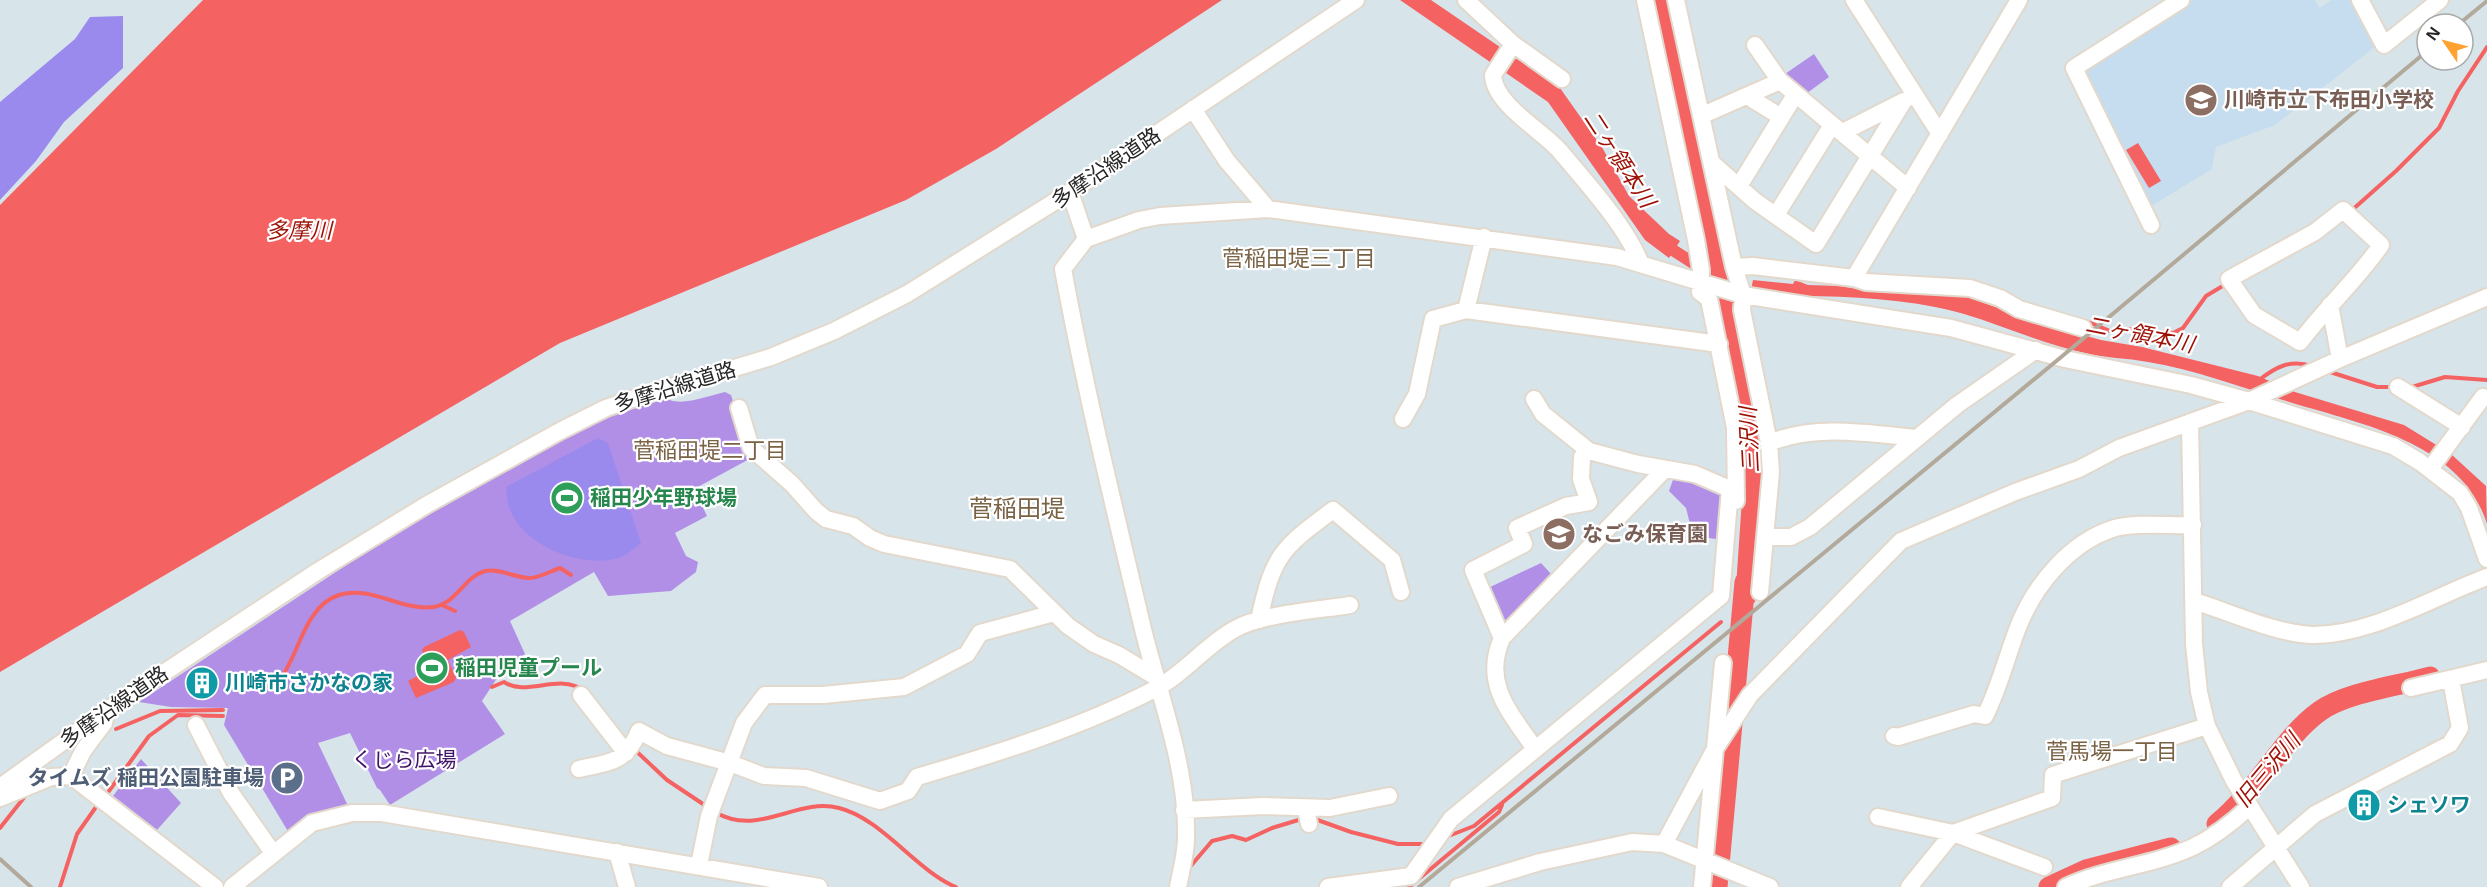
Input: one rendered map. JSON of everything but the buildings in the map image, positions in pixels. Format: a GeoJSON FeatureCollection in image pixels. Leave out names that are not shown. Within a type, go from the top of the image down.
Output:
{"type":"FeatureCollection","features":[{"type":"Feature","properties":{"kind":"street"},"geometry":{"type":"LineString","coordinates":[[1466,0],[1513,44],[1562,79]]}},
{"type":"Feature","properties":{"kind":"street"},"geometry":{"type":"LineString","coordinates":[[1645,0],[1696,240],[1704,284],[1700,292],[1709,299],[1735,428],[1738,480],[1731,588]]}},
{"type":"Feature","properties":{"kind":"street"},"geometry":{"type":"LineString","coordinates":[[1676,0],[1741,294],[1742,310],[1769,442],[1771,472],[1767,537],[1760,592]]}},
{"type":"Feature","properties":{"kind":"street"},"geometry":{"type":"LineString","coordinates":[[1854,0],[1908,97],[1940,134]]}},
{"type":"Feature","properties":{"kind":"street"},"geometry":{"type":"LineString","coordinates":[[1854,278],[2019,0]]}},
{"type":"Feature","properties":{"kind":"street"},"geometry":{"type":"LineString","coordinates":[[2151,225],[2074,68],[2181,0]]}},
{"type":"Feature","properties":{"kind":"street"},"geometry":{"type":"LineString","coordinates":[[2360,0],[2384,45],[2440,0]]}},
{"type":"Feature","properties":{"kind":"street","name":"多摩沿線道路"},"geometry":{"type":"LineString","coordinates":[[0,787],[106,711],[328,565],[428,504],[606,408],[771,357],[834,331],[907,294],[1070,192],[1353,2]]}},
{"type":"Feature","properties":{"kind":"street"},"geometry":{"type":"LineString","coordinates":[[1513,44],[1493,75],[1497,89],[1510,106],[1557,149],[1633,242],[1640,262]]}},
{"type":"Feature","properties":{"kind":"street"},"geometry":{"type":"LineString","coordinates":[[1755,45],[1780,81],[1908,189]]}},
{"type":"Feature","properties":{"kind":"street"},"geometry":{"type":"LineString","coordinates":[[1702,115],[1780,81]]}},
{"type":"Feature","properties":{"kind":"street"},"geometry":{"type":"LineString","coordinates":[[1738,186],[1795,95]]}},
{"type":"Feature","properties":{"kind":"street"},"geometry":{"type":"LineString","coordinates":[[1747,96],[1780,117]]}},
{"type":"Feature","properties":{"kind":"street"},"geometry":{"type":"LineString","coordinates":[[1712,163],[1738,186],[1815,244],[1908,97]]}},
{"type":"Feature","properties":{"kind":"street"},"geometry":{"type":"LineString","coordinates":[[1776,215],[1838,128],[1908,97]]}},
{"type":"Feature","properties":{"kind":"street"},"geometry":{"type":"LineString","coordinates":[[1193,110],[1227,161],[1268,209]]}},
{"type":"Feature","properties":{"kind":"street"},"geometry":{"type":"LineString","coordinates":[[1070,192],[1086,239]]}},
{"type":"Feature","properties":{"kind":"street"},"geometry":{"type":"LineString","coordinates":[[1178,886],[1186,838],[1178,764],[1155,682],[1077,344],[1064,269],[1086,239],[1160,216],[1268,209],[1484,237],[1640,262],[1741,294],[1951,328],[2065,359],[2254,399],[2393,446],[2433,466],[2460,494],[2469,508],[2487,559]]}},
{"type":"Feature","properties":{"kind":"street"},"geometry":{"type":"LineString","coordinates":[[2328,364],[2330,305],[2355,281],[2381,244],[2343,210],[2315,232],[2229,279],[2254,315],[2300,342],[2330,305]]}},
{"type":"Feature","properties":{"kind":"street"},"geometry":{"type":"LineString","coordinates":[[1466,310],[1484,237]]}},
{"type":"Feature","properties":{"kind":"street"},"geometry":{"type":"LineString","coordinates":[[1734,267],[1753,266],[1854,278],[1866,282],[1970,288],[2029,312],[2083,328]]}},
{"type":"Feature","properties":{"kind":"street"},"geometry":{"type":"LineString","coordinates":[[1664,844],[1716,747],[1750,695],[1901,541],[2015,492],[2079,469],[2120,448],[2254,399],[2328,364],[2487,297]]}},
{"type":"Feature","properties":{"kind":"street"},"geometry":{"type":"LineString","coordinates":[[1403,419],[1417,394],[1433,320],[1466,310],[1719,344]]}},
{"type":"Feature","properties":{"kind":"street"},"geometry":{"type":"LineString","coordinates":[[1767,537],[1791,537],[1810,527],[1916,438],[2036,350]]}},
{"type":"Feature","properties":{"kind":"street"},"geometry":{"type":"LineString","coordinates":[[2398,387],[2462,427]]}},
{"type":"Feature","properties":{"kind":"street"},"geometry":{"type":"LineString","coordinates":[[2433,466],[2483,397]]}},
{"type":"Feature","properties":{"kind":"street"},"geometry":{"type":"LineString","coordinates":[[1328,887],[1410,876],[1451,819],[1721,596],[1730,489],[1695,474],[1589,451],[1543,414],[1534,399]]}},
{"type":"Feature","properties":{"kind":"street"},"geometry":{"type":"LineString","coordinates":[[739,408],[752,448],[826,519],[853,526],[870,538],[884,544],[1010,569],[1054,613],[1094,644],[1119,655],[1155,682]]}},
{"type":"Feature","properties":{"kind":"street"},"geometry":{"type":"LineString","coordinates":[[2190,422],[2194,644],[2199,692],[2207,726],[2246,801],[2301,887]]}},
{"type":"Feature","properties":{"kind":"street"},"geometry":{"type":"LineString","coordinates":[[1769,442],[1792,433],[1839,431],[1916,438]]}},
{"type":"Feature","properties":{"kind":"street"},"geometry":{"type":"LineString","coordinates":[[1502,638],[1473,570],[1524,544],[1517,528],[1566,506],[1588,501],[1581,479],[1582,457],[1589,451]]}},
{"type":"Feature","properties":{"kind":"street"},"geometry":{"type":"LineString","coordinates":[[1535,748],[1502,700],[1493,672],[1502,638],[1665,468]]}},
{"type":"Feature","properties":{"kind":"street"},"geometry":{"type":"LineString","coordinates":[[1259,620],[1268,578],[1275,563],[1296,537],[1333,510],[1392,560],[1401,592]]}},
{"type":"Feature","properties":{"kind":"street"},"geometry":{"type":"LineString","coordinates":[[1894,736],[1898,737],[1974,714],[1984,716],[1996,695],[2017,629],[2029,605],[2058,564],[2079,547],[2116,528],[2193,525]]}},
{"type":"Feature","properties":{"kind":"street"},"geometry":{"type":"LineString","coordinates":[[2194,601],[2269,625],[2313,634],[2363,627],[2487,577]]}},
{"type":"Feature","properties":{"kind":"street"},"geometry":{"type":"LineString","coordinates":[[579,769],[619,760],[630,749],[639,731],[667,746],[730,763],[764,776],[806,778],[880,801],[908,791],[917,777],[1002,752],[1049,735],[1155,682],[1236,627],[1259,620],[1350,605]]}},
{"type":"Feature","properties":{"kind":"street"},"geometry":{"type":"LineString","coordinates":[[699,866],[711,811],[744,723],[765,695],[823,695],[904,687],[967,654],[980,633],[1054,613]]}},
{"type":"Feature","properties":{"kind":"street"},"geometry":{"type":"LineString","coordinates":[[1702,887],[1723,663]]}},
{"type":"Feature","properties":{"kind":"street"},"geometry":{"type":"LineString","coordinates":[[2410,688],[2487,670]]}},
{"type":"Feature","properties":{"kind":"street"},"geometry":{"type":"LineString","coordinates":[[2224,887],[2229,887],[2315,814],[2450,744],[2460,728],[2451,680]]}},
{"type":"Feature","properties":{"kind":"street"},"geometry":{"type":"LineString","coordinates":[[581,695],[630,749]]}},
{"type":"Feature","properties":{"kind":"street"},"geometry":{"type":"LineString","coordinates":[[71,776],[83,751],[104,723],[106,711]]}},
{"type":"Feature","properties":{"kind":"street"},"geometry":{"type":"LineString","coordinates":[[196,725],[231,793],[273,853]]}},
{"type":"Feature","properties":{"kind":"street"},"geometry":{"type":"LineString","coordinates":[[1909,887],[1953,834],[2052,798],[2053,775],[2207,726]]}},
{"type":"Feature","properties":{"kind":"street"},"geometry":{"type":"LineString","coordinates":[[0,798],[51,777],[71,776],[215,887]]}},
{"type":"Feature","properties":{"kind":"street"},"geometry":{"type":"LineString","coordinates":[[1184,810],[1263,806],[1307,816],[1330,808],[1389,796]]}},
{"type":"Feature","properties":{"kind":"street"},"geometry":{"type":"LineString","coordinates":[[2066,887],[2087,877],[2159,860],[2193,848],[2234,821],[2246,801]]}},
{"type":"Feature","properties":{"kind":"street"},"geometry":{"type":"LineString","coordinates":[[232,887],[312,824],[346,814],[372,813],[819,887]]}},
{"type":"Feature","properties":{"kind":"street"},"geometry":{"type":"LineString","coordinates":[[1878,817],[1953,834],[2044,867]]}},
{"type":"Feature","properties":{"kind":"street"},"geometry":{"type":"LineString","coordinates":[[1458,887],[1540,862],[1632,842],[1664,844],[1705,861],[1732,880],[1770,887]]}},
{"type":"Feature","properties":{"kind":"street"},"geometry":{"type":"LineString","coordinates":[[617,852],[627,887]]}},
{"type":"Feature","properties":{"kind":"shaded area","name":"川崎市立下布田小学校"},"geometry":{"type":"Polygon","coordinates":[[[2190,0],[2315,0],[2319,8],[2332,0],[2350,0],[2376,46],[2275,125],[2216,147],[2212,169],[2148,208],[2081,74],[2083,67],[2190,0]]]}},
{"type":"Feature","properties":{"kind":"shaded area"},"geometry":{"type":"Polygon","coordinates":[[[123,16],[123,68],[64,122],[36,161],[0,200],[0,102],[75,39],[90,17],[123,16]]]}},
{"type":"Feature","properties":{"kind":"shaded area","name":"稲田少年野球場"},"geometry":{"type":"Polygon","coordinates":[[[598,438],[608,443],[641,543],[621,557],[604,561],[572,557],[541,544],[517,523],[510,510],[506,487],[598,438]]]}},
{"type":"Feature","properties":{"kind":"green space"},"geometry":{"type":"Polygon","coordinates":[[[1814,54],[1829,77],[1803,96],[1782,76],[1814,54]]]}},
{"type":"Feature","properties":{"kind":"green space","name":"くじら広場"},"geometry":{"type":"Polygon","coordinates":[[[725,392],[731,395],[749,450],[755,456],[694,489],[707,516],[675,533],[686,556],[698,562],[696,572],[671,591],[608,596],[594,572],[510,621],[525,654],[503,669],[482,701],[505,734],[390,805],[377,788],[350,733],[318,743],[349,808],[289,833],[224,725],[228,708],[171,707],[139,702],[419,517],[593,422],[662,396],[669,400],[684,402],[725,392]]]}},
{"type":"Feature","properties":{"kind":"green space"},"geometry":{"type":"Polygon","coordinates":[[[1674,477],[1701,484],[1725,499],[1721,533],[1716,539],[1693,536],[1686,508],[1669,491],[1674,477]]]}},
{"type":"Feature","properties":{"kind":"green space"},"geometry":{"type":"Polygon","coordinates":[[[1541,563],[1552,575],[1502,629],[1486,589],[1541,563]]]}},
{"type":"Feature","properties":{"kind":"green space"},"geometry":{"type":"Polygon","coordinates":[[[141,759],[181,803],[157,830],[113,796],[141,759]]]}},
{"type":"Feature","properties":{"kind":"water","name":"多摩川"},"geometry":{"type":"Polygon","coordinates":[[[203,0],[1222,0],[996,149],[906,200],[560,343],[0,672],[0,205],[203,0]]]}},
{"type":"Feature","properties":{"kind":"water"},"geometry":{"type":"Polygon","coordinates":[[[1400,0],[1431,0],[1560,88],[1603,149],[1629,196],[1669,234],[1680,241],[1669,258],[1645,240],[1548,102],[1400,0]]]}},
{"type":"Feature","properties":{"kind":"water"},"geometry":{"type":"Polygon","coordinates":[[[1652,0],[1672,0],[1746,343],[1766,473],[1755,602],[1734,616],[1745,455],[1736,393],[1652,0]]]}},
{"type":"Feature","properties":{"kind":"water"},"geometry":{"type":"Polygon","coordinates":[[[2138,143],[2161,181],[2149,188],[2126,150],[2138,143]]]}},
{"type":"Feature","properties":{"kind":"water"},"geometry":{"type":"Polygon","coordinates":[[[1753,280],[1793,284],[1795,280],[1808,285],[1840,286],[1874,292],[1962,295],[2040,323],[2101,340],[2142,347],[2258,376],[2295,392],[2404,425],[2451,454],[2486,486],[2487,524],[2474,495],[2454,472],[2430,454],[2372,427],[2182,369],[2069,349],[1946,309],[1869,298],[1811,296],[1812,300],[1751,290],[1753,280]]]}},
{"type":"Feature","properties":{"kind":"water"},"geometry":{"type":"Polygon","coordinates":[[[460,630],[464,632],[471,647],[448,660],[456,678],[454,682],[416,698],[408,681],[430,669],[422,650],[460,630]]]}},
{"type":"Feature","properties":{"kind":"waterway"},"geometry":{"type":"LineString","coordinates":[[2351,211],[2439,128],[2458,91],[2487,47]]}},
{"type":"Feature","properties":{"kind":"waterway","name":"二ヶ領本川"},"geometry":{"type":"LineString","coordinates":[[1662,243],[1693,263]]}},
{"type":"Feature","properties":{"kind":"waterway"},"geometry":{"type":"LineString","coordinates":[[2086,321],[2110,331],[2126,329],[2173,333],[2183,328],[2206,296],[2226,284]]}},
{"type":"Feature","properties":{"kind":"waterway"},"geometry":{"type":"LineString","coordinates":[[2259,380],[2271,371],[2290,364],[2312,366]]}},
{"type":"Feature","properties":{"kind":"waterway"},"geometry":{"type":"LineString","coordinates":[[2327,371],[2377,387],[2392,387]]}},
{"type":"Feature","properties":{"kind":"waterway"},"geometry":{"type":"LineString","coordinates":[[2412,387],[2445,377],[2487,380]]}},
{"type":"Feature","properties":{"kind":"waterway"},"geometry":{"type":"LineString","coordinates":[[261,687],[273,684],[282,675],[313,616],[324,603],[339,595],[363,593],[409,605],[433,607],[448,601],[471,579],[485,571],[491,570],[530,578],[560,568],[571,575]]}},
{"type":"Feature","properties":{"kind":"waterway","name":"三沢川"},"geometry":{"type":"LineString","coordinates":[[1717,887],[1745,582]]}},
{"type":"Feature","properties":{"kind":"waterway"},"geometry":{"type":"LineString","coordinates":[[442,605],[455,611]]}},
{"type":"Feature","properties":{"kind":"waterway"},"geometry":{"type":"LineString","coordinates":[[1446,837],[1474,826],[1721,622]]}},
{"type":"Feature","properties":{"kind":"waterway","name":"旧三沢川"},"geometry":{"type":"LineString","coordinates":[[2217,824],[2245,797],[2306,722],[2320,711],[2331,704],[2358,694],[2430,677]]}},
{"type":"Feature","properties":{"kind":"waterway"},"geometry":{"type":"LineString","coordinates":[[492,687],[504,682],[522,687],[553,684],[574,685],[583,690]]}},
{"type":"Feature","properties":{"kind":"waterway"},"geometry":{"type":"LineString","coordinates":[[116,729],[160,711],[223,710]]}},
{"type":"Feature","properties":{"kind":"waterway"},"geometry":{"type":"LineString","coordinates":[[109,791],[149,736],[178,715],[223,716]]}},
{"type":"Feature","properties":{"kind":"waterway"},"geometry":{"type":"LineString","coordinates":[[635,750],[667,780],[709,808]]}},
{"type":"Feature","properties":{"kind":"waterway"},"geometry":{"type":"LineString","coordinates":[[0,828],[26,795]]}},
{"type":"Feature","properties":{"kind":"waterway"},"geometry":{"type":"LineString","coordinates":[[1409,887],[1499,812],[1502,805]]}},
{"type":"Feature","properties":{"kind":"waterway"},"geometry":{"type":"LineString","coordinates":[[715,812],[731,819],[747,821],[808,808],[823,806],[839,808],[870,822],[928,870],[956,887]]}},
{"type":"Feature","properties":{"kind":"waterway"},"geometry":{"type":"LineString","coordinates":[[60,887],[77,834],[96,807]]}},
{"type":"Feature","properties":{"kind":"waterway"},"geometry":{"type":"LineString","coordinates":[[1189,868],[1212,841],[1232,836],[1246,840],[1272,828],[1305,818]]}},
{"type":"Feature","properties":{"kind":"waterway"},"geometry":{"type":"LineString","coordinates":[[1312,818],[1351,832],[1398,844],[1422,844]]}},
{"type":"Feature","properties":{"kind":"waterway","name":"旧三沢川"},"geometry":{"type":"LineString","coordinates":[[2049,887],[2086,870],[2171,848]]}},
{"type":"Feature","properties":{"kind":"railway"},"geometry":{"type":"LineString","coordinates":[[2474,12],[2487,1]]}},
{"type":"Feature","properties":{"kind":"railway"},"geometry":{"type":"LineString","coordinates":[[1419,887],[2060,358],[2415,61]]}},
{"type":"Feature","properties":{"kind":"railway"},"geometry":{"type":"LineString","coordinates":[[0,859],[31,887]]}},
{"type":"Feature","properties":{"kind":"place","name":"川崎市立下布田小学校"},"geometry":{"type":"Point","coordinates":[2201,100]}},
{"type":"Feature","properties":{"kind":"place","name":"稲田少年野球場"},"geometry":{"type":"Point","coordinates":[567,498]}},
{"type":"Feature","properties":{"kind":"place","name":"なごみ保育園"},"geometry":{"type":"Point","coordinates":[1559,534]}},
{"type":"Feature","properties":{"kind":"place","name":"稲田児童プール"},"geometry":{"type":"Point","coordinates":[432,668]}},
{"type":"Feature","properties":{"kind":"place","name":"川崎市さかなの家"},"geometry":{"type":"Point","coordinates":[202,683]}},
{"type":"Feature","properties":{"kind":"place","name":"タイムズ 稲田公園駐車場"},"geometry":{"type":"Point","coordinates":[287,778]}},
{"type":"Feature","properties":{"kind":"place","name":"シェソワ"},"geometry":{"type":"Point","coordinates":[2364,805]}},
{"type":"Feature","properties":{"kind":"district","name":"菅稲田堤三丁目"},"geometry":{"type":"Point","coordinates":[1299,258]}},
{"type":"Feature","properties":{"kind":"district","name":"菅稲田堤二丁目"},"geometry":{"type":"Point","coordinates":[710,450]}},
{"type":"Feature","properties":{"kind":"district","name":"菅稲田堤"},"geometry":{"type":"Point","coordinates":[1017,509]}},
{"type":"Feature","properties":{"kind":"district","name":"菅馬場一丁目"},"geometry":{"type":"Point","coordinates":[2112,751]}}]}
